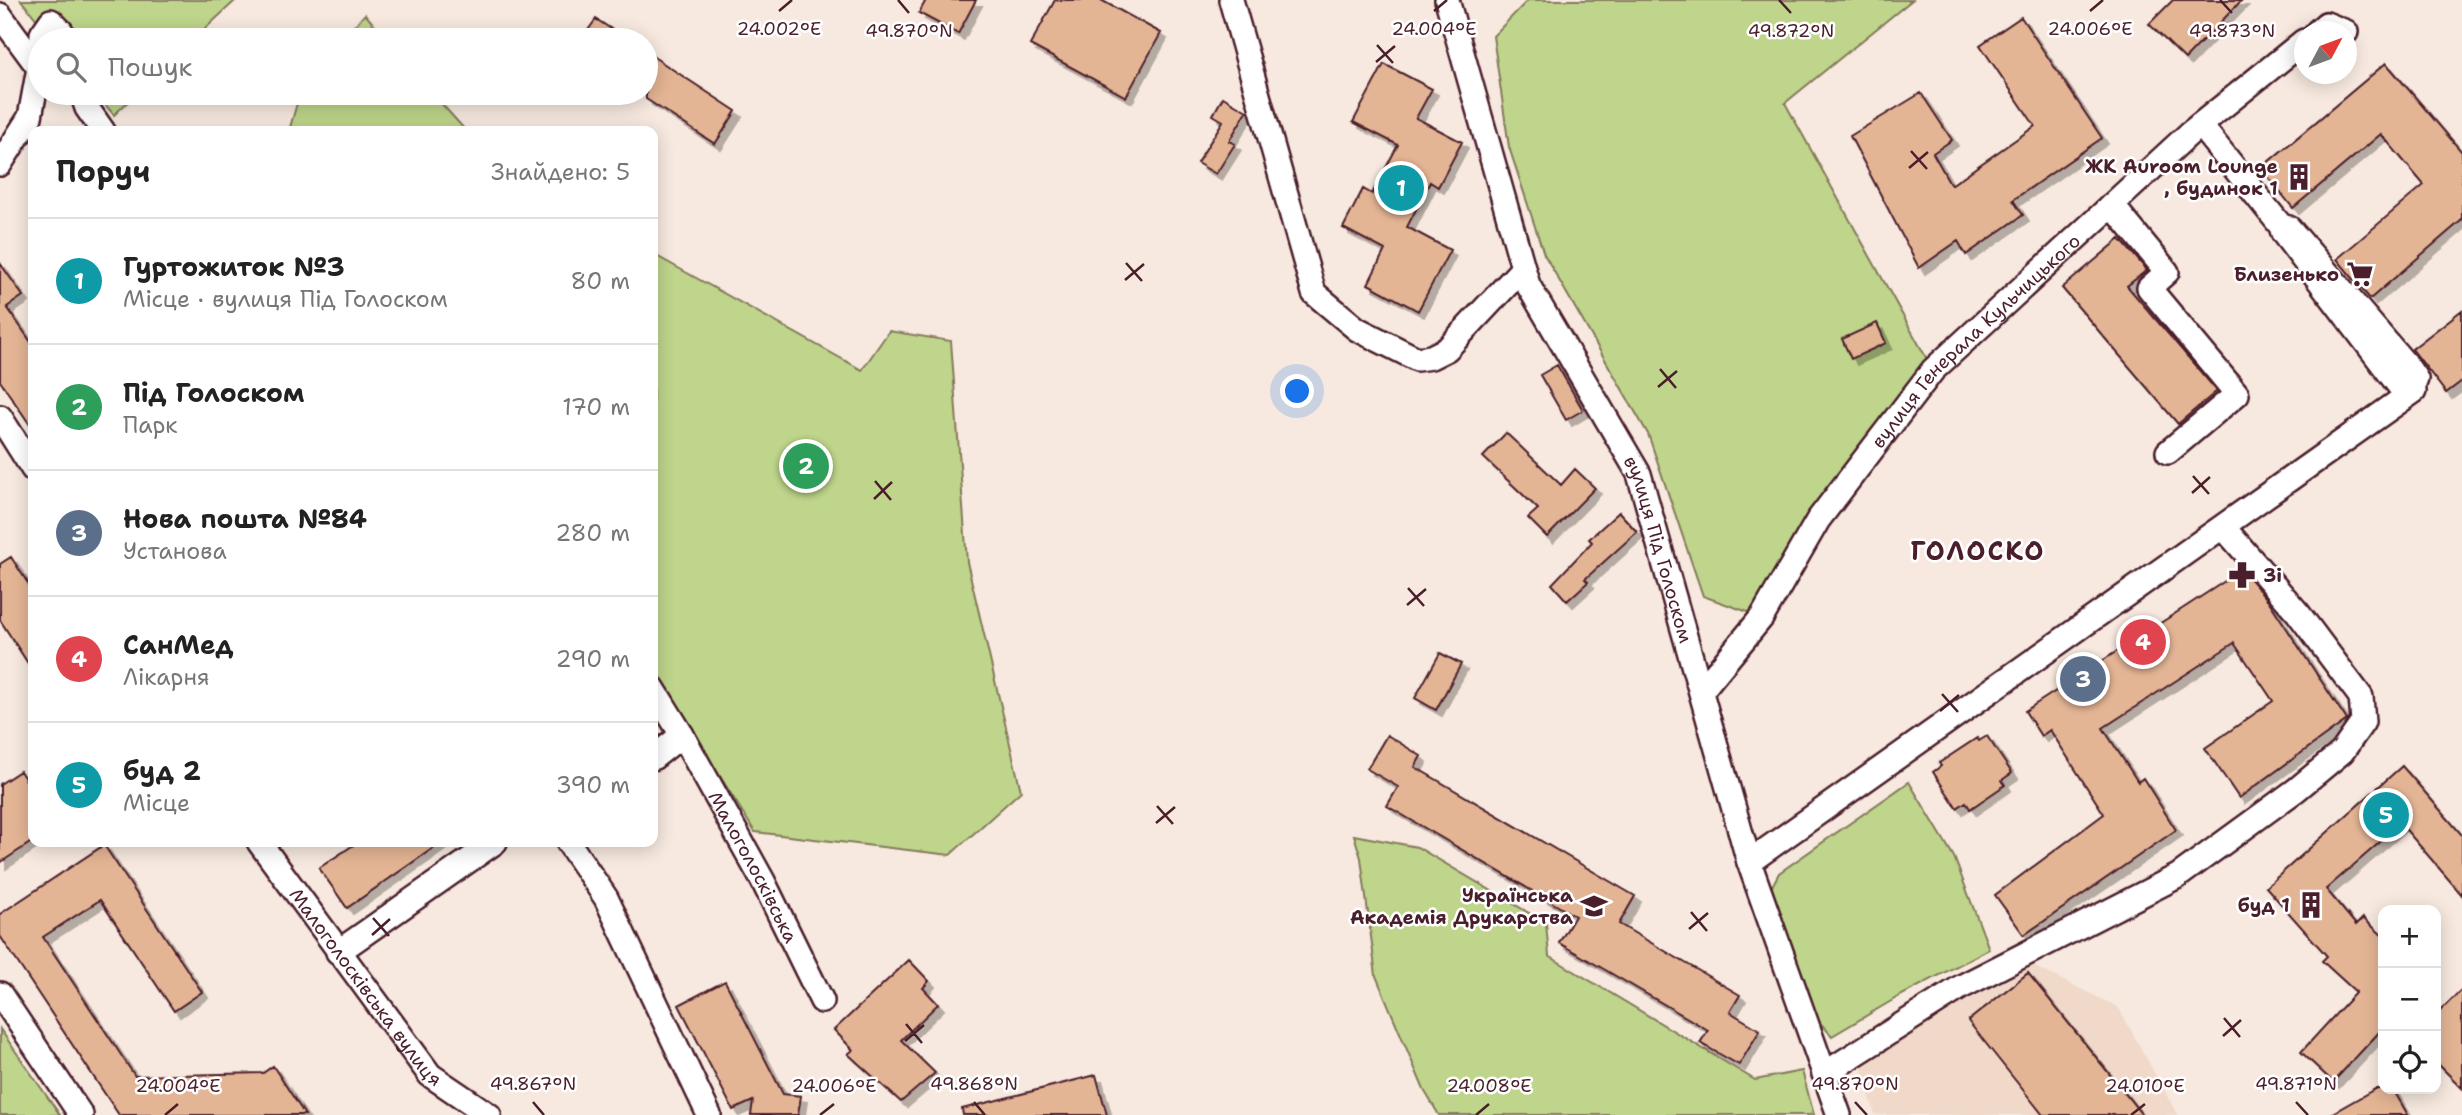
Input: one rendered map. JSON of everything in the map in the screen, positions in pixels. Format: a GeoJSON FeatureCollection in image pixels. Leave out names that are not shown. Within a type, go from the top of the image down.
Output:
{"type":"FeatureCollection","features":[{"type":"Feature","properties":{"kind":"street"},"geometry":{"type":"LineString","coordinates":[[1231,0],[1314,293],[1357,329],[1417,359],[1431,358],[1447,349],[1522,269]]}},
{"type":"Feature","properties":{"kind":"street","name":"вулиця Під Голоском"},"geometry":{"type":"LineString","coordinates":[[1447,0],[1528,285],[1639,474],[1749,862],[1839,1115]]}},
{"type":"Feature","properties":{"kind":"street"},"geometry":{"type":"LineString","coordinates":[[0,15],[28,52]]}},
{"type":"Feature","properties":{"kind":"street","name":"вулиця Генерала Кульчицького"},"geometry":{"type":"LineString","coordinates":[[1702,690],[1762,617],[1818,520],[1933,370],[2200,125],[2294,50]]}},
{"type":"Feature","properties":{"kind":"street"},"geometry":{"type":"LineString","coordinates":[[0,164],[30,117],[32,105]]}},
{"type":"Feature","properties":{"kind":"street"},"geometry":{"type":"LineString","coordinates":[[86,105],[100,126]]}},
{"type":"Feature","properties":{"kind":"street"},"geometry":{"type":"LineString","coordinates":[[1749,862],[2414,391],[2400,387],[2283,233],[2281,226],[2200,125]]}},
{"type":"Feature","properties":{"kind":"street"},"geometry":{"type":"LineString","coordinates":[[2112,205],[2166,272],[2149,288],[2237,394],[2168,452]]}},
{"type":"Feature","properties":{"kind":"street"},"geometry":{"type":"LineString","coordinates":[[0,417],[28,461]]}},
{"type":"Feature","properties":{"kind":"street"},"geometry":{"type":"LineString","coordinates":[[1824,1074],[1961,987],[2178,876],[2342,752],[2364,722],[2361,697],[2298,613],[2224,528]]}},
{"type":"Feature","properties":{"kind":"street","name":"Малоголосківська"},"geometry":{"type":"LineString","coordinates":[[658,696],[764,881],[822,1002]]}},
{"type":"Feature","properties":{"kind":"street"},"geometry":{"type":"LineString","coordinates":[[658,754],[682,734]]}},
{"type":"Feature","properties":{"kind":"street","name":"Малоголосківська вулиця"},"geometry":{"type":"LineString","coordinates":[[263,847],[430,1075],[489,1115]]}},
{"type":"Feature","properties":{"kind":"street"},"geometry":{"type":"LineString","coordinates":[[338,952],[488,847]]}},
{"type":"Feature","properties":{"kind":"street"},"geometry":{"type":"LineString","coordinates":[[571,847],[606,898],[709,1115]]}},
{"type":"Feature","properties":{"kind":"street"},"geometry":{"type":"LineString","coordinates":[[0,993],[81,1115]]}},
{"type":"Feature","properties":{"kind":"shaded area"},"geometry":{"type":"Polygon","coordinates":[[[2031,965],[2118,1007],[2178,1115],[1875,1115],[1859,1060],[2031,965]]]}},
{"type":"Feature","properties":{"kind":"green space"},"geometry":{"type":"Polygon","coordinates":[[[21,0],[236,0],[206,28],[43,28],[21,0]]]}},
{"type":"Feature","properties":{"kind":"green space"},"geometry":{"type":"Polygon","coordinates":[[[1528,0],[1912,0],[1785,103],[1933,370],[1762,617],[1703,596],[1648,434],[1544,254],[1509,147],[1493,36],[1528,0]]]}},
{"type":"Feature","properties":{"kind":"green space"},"geometry":{"type":"Polygon","coordinates":[[[365,14],[377,28],[352,28],[365,14]]]}},
{"type":"Feature","properties":{"kind":"green space"},"geometry":{"type":"Polygon","coordinates":[[[105,105],[124,105],[114,115],[105,105]]]}},
{"type":"Feature","properties":{"kind":"green space"},"geometry":{"type":"Polygon","coordinates":[[[297,105],[443,105],[462,126],[290,126],[297,105]]]}},
{"type":"Feature","properties":{"kind":"green space"},"geometry":{"type":"Polygon","coordinates":[[[658,257],[862,370],[889,331],[951,341],[967,562],[1021,791],[950,855],[755,832],[658,678],[658,257]]]}},
{"type":"Feature","properties":{"kind":"green space"},"geometry":{"type":"Polygon","coordinates":[[[1909,782],[1954,857],[1989,949],[1898,997],[1832,1036],[1813,1015],[1770,890],[1779,873],[1909,782]]]}},
{"type":"Feature","properties":{"kind":"green space"},"geometry":{"type":"Polygon","coordinates":[[[1354,835],[1417,847],[1546,923],[1549,956],[1755,1080],[1802,1071],[1814,1115],[1439,1115],[1424,1090],[1376,976],[1361,858],[1354,835]]]}},
{"type":"Feature","properties":{"kind":"green space"},"geometry":{"type":"Polygon","coordinates":[[[0,1029],[60,1115],[0,1115],[0,1029]]]}},
{"type":"Feature","properties":{"kind":"building"},"geometry":{"type":"Polygon","coordinates":[[[926,0],[976,0],[958,34],[919,13],[926,0]]]}},
{"type":"Feature","properties":{"kind":"building"},"geometry":{"type":"Polygon","coordinates":[[[1055,0],[1101,0],[1161,33],[1126,97],[1030,45],[1055,0]]]}},
{"type":"Feature","properties":{"kind":"building"},"geometry":{"type":"Polygon","coordinates":[[[2173,0],[2242,0],[2185,59],[2149,24],[2173,0]]]}},
{"type":"Feature","properties":{"kind":"building"},"geometry":{"type":"Polygon","coordinates":[[[2021,17],[2102,138],[2013,200],[2023,215],[1966,255],[1958,241],[1919,268],[1850,136],[1921,93],[1952,140],[1933,153],[1951,185],[2035,126],[1980,45],[2021,17]]]}},
{"type":"Feature","properties":{"kind":"building"},"geometry":{"type":"Polygon","coordinates":[[[596,19],[610,28],[590,28],[596,19]]]}},
{"type":"Feature","properties":{"kind":"building"},"geometry":{"type":"Polygon","coordinates":[[[658,60],[736,111],[715,144],[655,105],[658,105],[658,60]]]}},
{"type":"Feature","properties":{"kind":"building","name":"ЖК Auroom Lounge , будинок 1"},"geometry":{"type":"Polygon","coordinates":[[[2386,63],[2462,152],[2462,220],[2370,299],[2337,259],[2424,185],[2381,134],[2293,208],[2261,168],[2386,63]]]}},
{"type":"Feature","properties":{"kind":"building"},"geometry":{"type":"Polygon","coordinates":[[[1384,64],[1432,89],[1416,118],[1462,142],[1438,187],[1430,182],[1407,227],[1450,250],[1418,311],[1368,284],[1385,250],[1343,228],[1363,189],[1372,194],[1398,145],[1353,122],[1384,64]]]}},
{"type":"Feature","properties":{"kind":"building"},"geometry":{"type":"Polygon","coordinates":[[[1223,97],[1247,111],[1229,141],[1235,144],[1216,174],[1197,163],[1223,121],[1213,115],[1223,97]]]}},
{"type":"Feature","properties":{"kind":"building"},"geometry":{"type":"Polygon","coordinates":[[[2120,239],[2147,270],[2127,286],[2217,391],[2178,424],[2062,288],[2120,239]]]}},
{"type":"Feature","properties":{"kind":"building"},"geometry":{"type":"Polygon","coordinates":[[[0,263],[23,296],[7,307],[28,338],[28,422],[0,381],[0,263]]]}},
{"type":"Feature","properties":{"kind":"building"},"geometry":{"type":"Polygon","coordinates":[[[2462,310],[2462,381],[2446,393],[2412,349],[2462,310]]]}},
{"type":"Feature","properties":{"kind":"building"},"geometry":{"type":"Polygon","coordinates":[[[1877,323],[1886,343],[1851,359],[1842,339],[1877,323]]]}},
{"type":"Feature","properties":{"kind":"building"},"geometry":{"type":"Polygon","coordinates":[[[1557,365],[1583,410],[1566,420],[1540,375],[1557,365]]]}},
{"type":"Feature","properties":{"kind":"building"},"geometry":{"type":"Polygon","coordinates":[[[1506,433],[1561,485],[1575,469],[1595,488],[1547,537],[1528,518],[1538,509],[1483,457],[1506,433]]]}},
{"type":"Feature","properties":{"kind":"building"},"geometry":{"type":"Polygon","coordinates":[[[1619,512],[1637,532],[1585,579],[1588,582],[1567,601],[1552,584],[1592,542],[1589,539],[1619,512]]]}},
{"type":"Feature","properties":{"kind":"building"},"geometry":{"type":"Polygon","coordinates":[[[11,557],[28,583],[28,663],[0,620],[0,564],[11,557]]]}},
{"type":"Feature","properties":{"kind":"building"},"geometry":{"type":"Polygon","coordinates":[[[2242,570],[2268,600],[2347,720],[2239,798],[2205,748],[2273,701],[2234,643],[2103,728],[2138,782],[2143,778],[2176,830],[2024,935],[1995,895],[2104,814],[2050,730],[2041,736],[2025,711],[2242,570]]]}},
{"type":"Feature","properties":{"kind":"building"},"geometry":{"type":"Polygon","coordinates":[[[1440,653],[1461,664],[1436,710],[1415,698],[1440,653]]]}},
{"type":"Feature","properties":{"kind":"building","name":"Українська Академія Друкарства"},"geometry":{"type":"Polygon","coordinates":[[[1387,735],[1421,756],[1415,767],[1635,896],[1619,924],[1740,995],[1730,1012],[1760,1030],[1739,1065],[1700,1043],[1708,1030],[1559,943],[1575,916],[1387,806],[1398,787],[1367,769],[1387,735]]]}},
{"type":"Feature","properties":{"kind":"building"},"geometry":{"type":"Polygon","coordinates":[[[1987,736],[2012,773],[2002,780],[2005,785],[1970,809],[1966,802],[1957,808],[1933,772],[1941,766],[1939,763],[1977,738],[1979,741],[1987,736]]]}},
{"type":"Feature","properties":{"kind":"building"},"geometry":{"type":"Polygon","coordinates":[[[2402,766],[2462,835],[2462,895],[2401,824],[2326,889],[2356,925],[2363,918],[2378,932],[2378,1033],[2333,1082],[2301,1052],[2356,992],[2322,961],[2327,956],[2266,887],[2402,766]]]}},
{"type":"Feature","properties":{"kind":"building"},"geometry":{"type":"Polygon","coordinates":[[[20,771],[28,783],[28,844],[0,863],[0,784],[20,771]]]}},
{"type":"Feature","properties":{"kind":"building"},"geometry":{"type":"Polygon","coordinates":[[[101,847],[105,847],[202,992],[174,1011],[100,900],[43,937],[135,1076],[263,1073],[273,1066],[305,1115],[119,1115],[0,936],[0,914],[101,847]]]}},
{"type":"Feature","properties":{"kind":"building"},"geometry":{"type":"Polygon","coordinates":[[[350,847],[435,847],[347,908],[319,868],[350,847]]]}},
{"type":"Feature","properties":{"kind":"building"},"geometry":{"type":"Polygon","coordinates":[[[909,960],[929,981],[923,988],[938,1004],[901,1040],[935,1073],[901,1102],[848,1054],[853,1050],[834,1030],[909,960]]]}},
{"type":"Feature","properties":{"kind":"building"},"geometry":{"type":"Polygon","coordinates":[[[2028,973],[2142,1115],[2043,1115],[1968,1021],[2028,973]]]}},
{"type":"Feature","properties":{"kind":"building"},"geometry":{"type":"Polygon","coordinates":[[[725,981],[783,1094],[801,1096],[798,1115],[751,1115],[753,1101],[733,1110],[679,1005],[725,981]]]}},
{"type":"Feature","properties":{"kind":"building"},"geometry":{"type":"Polygon","coordinates":[[[2462,989],[2462,1088],[2441,1067],[2441,1010],[2462,989]]]}},
{"type":"Feature","properties":{"kind":"building"},"geometry":{"type":"Polygon","coordinates":[[[1096,1075],[1107,1115],[963,1115],[962,1109],[1096,1075]]]}},
{"type":"Feature","properties":{"kind":"building"},"geometry":{"type":"Polygon","coordinates":[[[2378,1089],[2378,1094],[2396,1094],[2408,1115],[2329,1115],[2378,1089]]]}},
{"type":"Feature","properties":{"kind":"place","name":"ЖК Auroom Lounge , будинок 1"},"geometry":{"type":"Point","coordinates":[2299,177]}},
{"type":"Feature","properties":{"kind":"place","name":"Гуртожиток №3"},"geometry":{"type":"Point","coordinates":[1401,188]}},
{"type":"Feature","properties":{"kind":"place","name":"Близенько"},"geometry":{"type":"Point","coordinates":[2360,274]}},
{"type":"Feature","properties":{"kind":"place","name":"Під Голоском"},"geometry":{"type":"Point","coordinates":[806,466]}},
{"type":"Feature","properties":{"kind":"place","name":"3і"},"geometry":{"type":"Point","coordinates":[2242,575]}},
{"type":"Feature","properties":{"kind":"place","name":"СанМед"},"geometry":{"type":"Point","coordinates":[2143,642]}},
{"type":"Feature","properties":{"kind":"place","name":"Нова пошта №84"},"geometry":{"type":"Point","coordinates":[2083,679]}},
{"type":"Feature","properties":{"kind":"place","name":"буд 2"},"geometry":{"type":"Point","coordinates":[2386,815]}},
{"type":"Feature","properties":{"kind":"place","name":"буд 1"},"geometry":{"type":"Point","coordinates":[2311,905]}},
{"type":"Feature","properties":{"kind":"place","name":"Українська Академія Друкарства"},"geometry":{"type":"Point","coordinates":[1594,906]}},
{"type":"Feature","properties":{"kind":"district","name":"ГОЛОСКО"},"geometry":{"type":"Point","coordinates":[1978,551]}}]}
